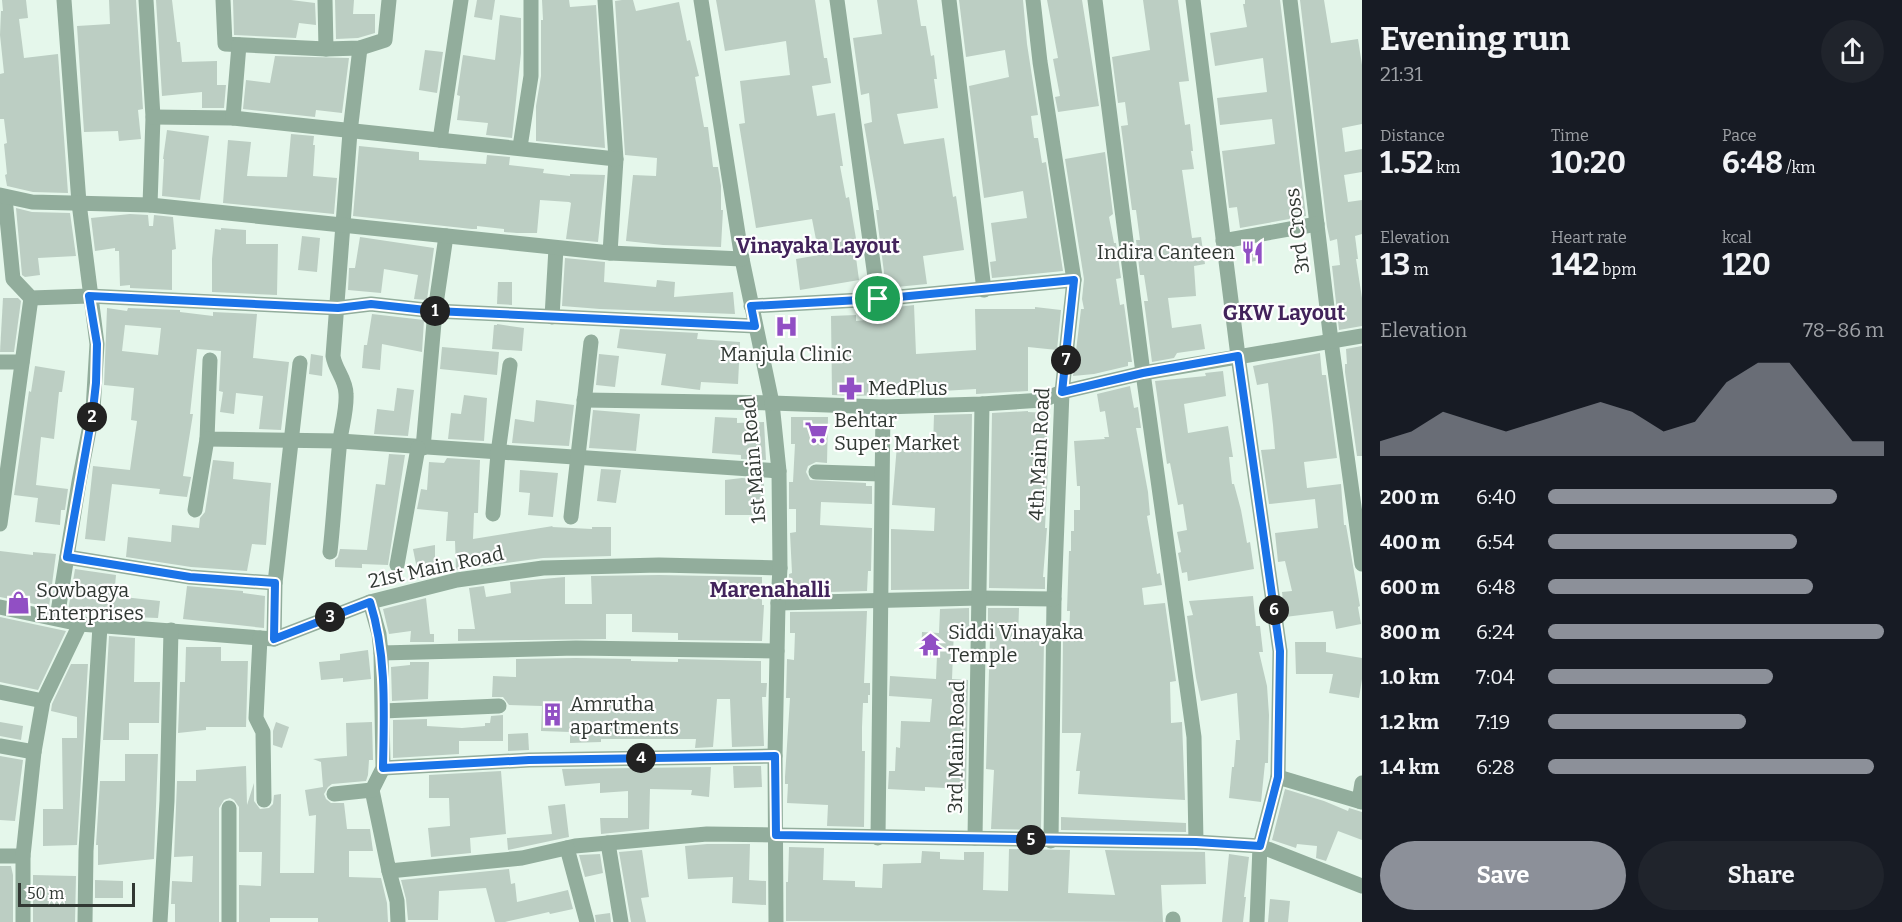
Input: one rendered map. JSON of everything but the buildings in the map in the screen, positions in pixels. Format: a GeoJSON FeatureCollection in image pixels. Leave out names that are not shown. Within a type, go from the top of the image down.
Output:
{"type":"FeatureCollection","features":[{"type":"Feature","properties":{"kind":"street"},"geometry":{"type":"LineString","coordinates":[[57,618],[93,410],[97,344],[89,296],[79,203],[64,0]]}},
{"type":"Feature","properties":{"kind":"street"},"geometry":{"type":"LineString","coordinates":[[146,0],[153,117],[150,205]]}},
{"type":"Feature","properties":{"kind":"street"},"geometry":{"type":"LineString","coordinates":[[223,0],[225,44],[326,49],[360,48],[386,40],[389,0]]}},
{"type":"Feature","properties":{"kind":"street"},"geometry":{"type":"LineString","coordinates":[[325,0],[326,49]]}},
{"type":"Feature","properties":{"kind":"street"},"geometry":{"type":"LineString","coordinates":[[440,140],[461,0]]}},
{"type":"Feature","properties":{"kind":"street"},"geometry":{"type":"LineString","coordinates":[[520,147],[531,76],[531,0]]}},
{"type":"Feature","properties":{"kind":"street"},"geometry":{"type":"LineString","coordinates":[[605,0],[616,159],[610,253]]}},
{"type":"Feature","properties":{"kind":"street","name":"1st Main Road"},"geometry":{"type":"LineString","coordinates":[[701,0],[742,259],[772,403],[779,471],[780,568],[775,756],[776,922]]}},
{"type":"Feature","properties":{"kind":"street"},"geometry":{"type":"LineString","coordinates":[[837,0],[878,299]]}},
{"type":"Feature","properties":{"kind":"street"},"geometry":{"type":"LineString","coordinates":[[949,0],[984,290]]}},
{"type":"Feature","properties":{"kind":"street","name":"4th Main Road"},"geometry":{"type":"LineString","coordinates":[[1033,0],[1040,62],[1074,280],[1062,392],[1054,599],[1051,841]]}},
{"type":"Feature","properties":{"kind":"street"},"geometry":{"type":"LineString","coordinates":[[1095,0],[1143,373],[1194,737],[1196,842]]}},
{"type":"Feature","properties":{"kind":"street"},"geometry":{"type":"LineString","coordinates":[[1193,0],[1238,356],[1280,651],[1278,777],[1260,846],[1257,922]]}},
{"type":"Feature","properties":{"kind":"street","name":"3rd Cross"},"geometry":{"type":"LineString","coordinates":[[1290,0],[1331,341],[1362,564]]}},
{"type":"Feature","properties":{"kind":"street"},"geometry":{"type":"LineString","coordinates":[[234,118],[239,45]]}},
{"type":"Feature","properties":{"kind":"street"},"geometry":{"type":"LineString","coordinates":[[330,552],[340,441],[347,397],[342,377],[334,368],[333,356],[350,132],[360,48]]}},
{"type":"Feature","properties":{"kind":"street"},"geometry":{"type":"LineString","coordinates":[[153,117],[234,118],[616,159]]}},
{"type":"Feature","properties":{"kind":"street"},"geometry":{"type":"LineString","coordinates":[[742,259],[610,253],[150,205],[32,202],[3,197],[13,279],[32,298],[89,296],[338,308],[371,304],[435,311],[755,326]]}},
{"type":"Feature","properties":{"kind":"street"},"geometry":{"type":"LineString","coordinates":[[1223,241],[1317,224]]}},
{"type":"Feature","properties":{"kind":"street"},"geometry":{"type":"LineString","coordinates":[[397,564],[421,448],[435,311],[446,236]]}},
{"type":"Feature","properties":{"kind":"street"},"geometry":{"type":"LineString","coordinates":[[552,317],[556,248]]}},
{"type":"Feature","properties":{"kind":"street"},"geometry":{"type":"LineString","coordinates":[[751,306],[878,299],[1074,280]]}},
{"type":"Feature","properties":{"kind":"street"},"geometry":{"type":"LineString","coordinates":[[0,524],[32,298]]}},
{"type":"Feature","properties":{"kind":"street"},"geometry":{"type":"LineString","coordinates":[[584,400],[883,407],[982,405],[1043,400],[1062,392],[1143,373],[1362,336]]}},
{"type":"Feature","properties":{"kind":"street"},"geometry":{"type":"LineString","coordinates":[[571,517],[591,342]]}},
{"type":"Feature","properties":{"kind":"street"},"geometry":{"type":"LineString","coordinates":[[195,510],[207,439],[210,360]]}},
{"type":"Feature","properties":{"kind":"street"},"geometry":{"type":"LineString","coordinates":[[0,362],[22,362]]}},
{"type":"Feature","properties":{"kind":"street"},"geometry":{"type":"LineString","coordinates":[[264,800],[263,732],[256,718],[275,583],[300,363]]}},
{"type":"Feature","properties":{"kind":"street"},"geometry":{"type":"LineString","coordinates":[[493,514],[498,453],[510,365]]}},
{"type":"Feature","properties":{"kind":"street","name":"3rd Main Road"},"geometry":{"type":"LineString","coordinates":[[975,838],[982,405]]}},
{"type":"Feature","properties":{"kind":"street"},"geometry":{"type":"LineString","coordinates":[[878,838],[883,407]]}},
{"type":"Feature","properties":{"kind":"street"},"geometry":{"type":"LineString","coordinates":[[207,439],[340,441],[779,471]]}},
{"type":"Feature","properties":{"kind":"street"},"geometry":{"type":"LineString","coordinates":[[816,472],[881,474]]}},
{"type":"Feature","properties":{"kind":"street"},"geometry":{"type":"LineString","coordinates":[[67,557],[190,577],[275,583]]}},
{"type":"Feature","properties":{"kind":"street","name":"21st Main Road"},"geometry":{"type":"LineString","coordinates":[[0,608],[80,624],[267,638],[370,602],[457,580],[543,567],[659,565],[780,568]]}},
{"type":"Feature","properties":{"kind":"street"},"geometry":{"type":"LineString","coordinates":[[778,603],[980,598],[1054,599]]}},
{"type":"Feature","properties":{"kind":"street"},"geometry":{"type":"LineString","coordinates":[[370,602],[379,634],[383,711],[383,768],[372,790],[397,901],[398,922]]}},
{"type":"Feature","properties":{"kind":"street"},"geometry":{"type":"LineString","coordinates":[[23,922],[23,856],[34,752],[43,701],[80,624]]}},
{"type":"Feature","properties":{"kind":"street"},"geometry":{"type":"LineString","coordinates":[[85,922],[100,626]]}},
{"type":"Feature","properties":{"kind":"street"},"geometry":{"type":"LineString","coordinates":[[160,922],[167,801],[171,630]]}},
{"type":"Feature","properties":{"kind":"street"},"geometry":{"type":"LineString","coordinates":[[381,653],[576,648],[777,651]]}},
{"type":"Feature","properties":{"kind":"street"},"geometry":{"type":"LineString","coordinates":[[0,692],[43,701]]}},
{"type":"Feature","properties":{"kind":"street"},"geometry":{"type":"LineString","coordinates":[[383,711],[499,706]]}},
{"type":"Feature","properties":{"kind":"street"},"geometry":{"type":"LineString","coordinates":[[0,746],[34,752]]}},
{"type":"Feature","properties":{"kind":"street"},"geometry":{"type":"LineString","coordinates":[[383,768],[529,760],[775,756]]}},
{"type":"Feature","properties":{"kind":"street"},"geometry":{"type":"LineString","coordinates":[[1278,777],[1361,801],[1362,783]]}},
{"type":"Feature","properties":{"kind":"street"},"geometry":{"type":"LineString","coordinates":[[334,794],[372,790]]}},
{"type":"Feature","properties":{"kind":"street"},"geometry":{"type":"LineString","coordinates":[[229,808],[229,922]]}},
{"type":"Feature","properties":{"kind":"street"},"geometry":{"type":"LineString","coordinates":[[389,871],[522,858],[567,848],[608,843],[707,834],[975,838],[1196,842],[1260,846],[1362,886]]}},
{"type":"Feature","properties":{"kind":"street"},"geometry":{"type":"LineString","coordinates":[[608,843],[621,922]]}},
{"type":"Feature","properties":{"kind":"street"},"geometry":{"type":"LineString","coordinates":[[567,848],[587,922]]}},
{"type":"Feature","properties":{"kind":"street"},"geometry":{"type":"LineString","coordinates":[[0,856],[23,856]]}},
{"type":"Feature","properties":{"kind":"place","name":"Indira Canteen"},"geometry":{"type":"Point","coordinates":[1253,252]}},
{"type":"Feature","properties":{"kind":"place","name":"Manjula Clinic"},"geometry":{"type":"Point","coordinates":[786,326]}},
{"type":"Feature","properties":{"kind":"place","name":"MedPlus"},"geometry":{"type":"Point","coordinates":[850,388]}},
{"type":"Feature","properties":{"kind":"place","name":"Behtar Super Market"},"geometry":{"type":"Point","coordinates":[816,432]}},
{"type":"Feature","properties":{"kind":"place","name":"Sowbagya Enterprises"},"geometry":{"type":"Point","coordinates":[18,602]}},
{"type":"Feature","properties":{"kind":"place","name":"Siddi Vinayaka Temple"},"geometry":{"type":"Point","coordinates":[930,644]}},
{"type":"Feature","properties":{"kind":"place","name":"Amrutha apartments"},"geometry":{"type":"Point","coordinates":[552,715]}},
{"type":"Feature","properties":{"kind":"district","name":"Vinayaka Layout"},"geometry":{"type":"Point","coordinates":[818,246]}},
{"type":"Feature","properties":{"kind":"district","name":"GKW Layout"},"geometry":{"type":"Point","coordinates":[1284,313]}},
{"type":"Feature","properties":{"kind":"district","name":"Marenahalli"},"geometry":{"type":"Point","coordinates":[770,590]}},
{"type":"Feature","properties":{"kind":"route"},"geometry":{"type":"LineString","coordinates":[[1074,280],[1062,392],[1143,373],[1238,356],[1280,651],[1278,777],[1260,846],[1196,842],[776,835],[775,756],[529,760],[383,768],[384,714],[381,653],[379,634],[370,602],[274,639],[275,583],[190,577],[67,557],[96,383],[97,344],[89,296],[338,308],[371,304],[435,311],[755,326],[751,306],[878,299],[1074,280]]}}]}
